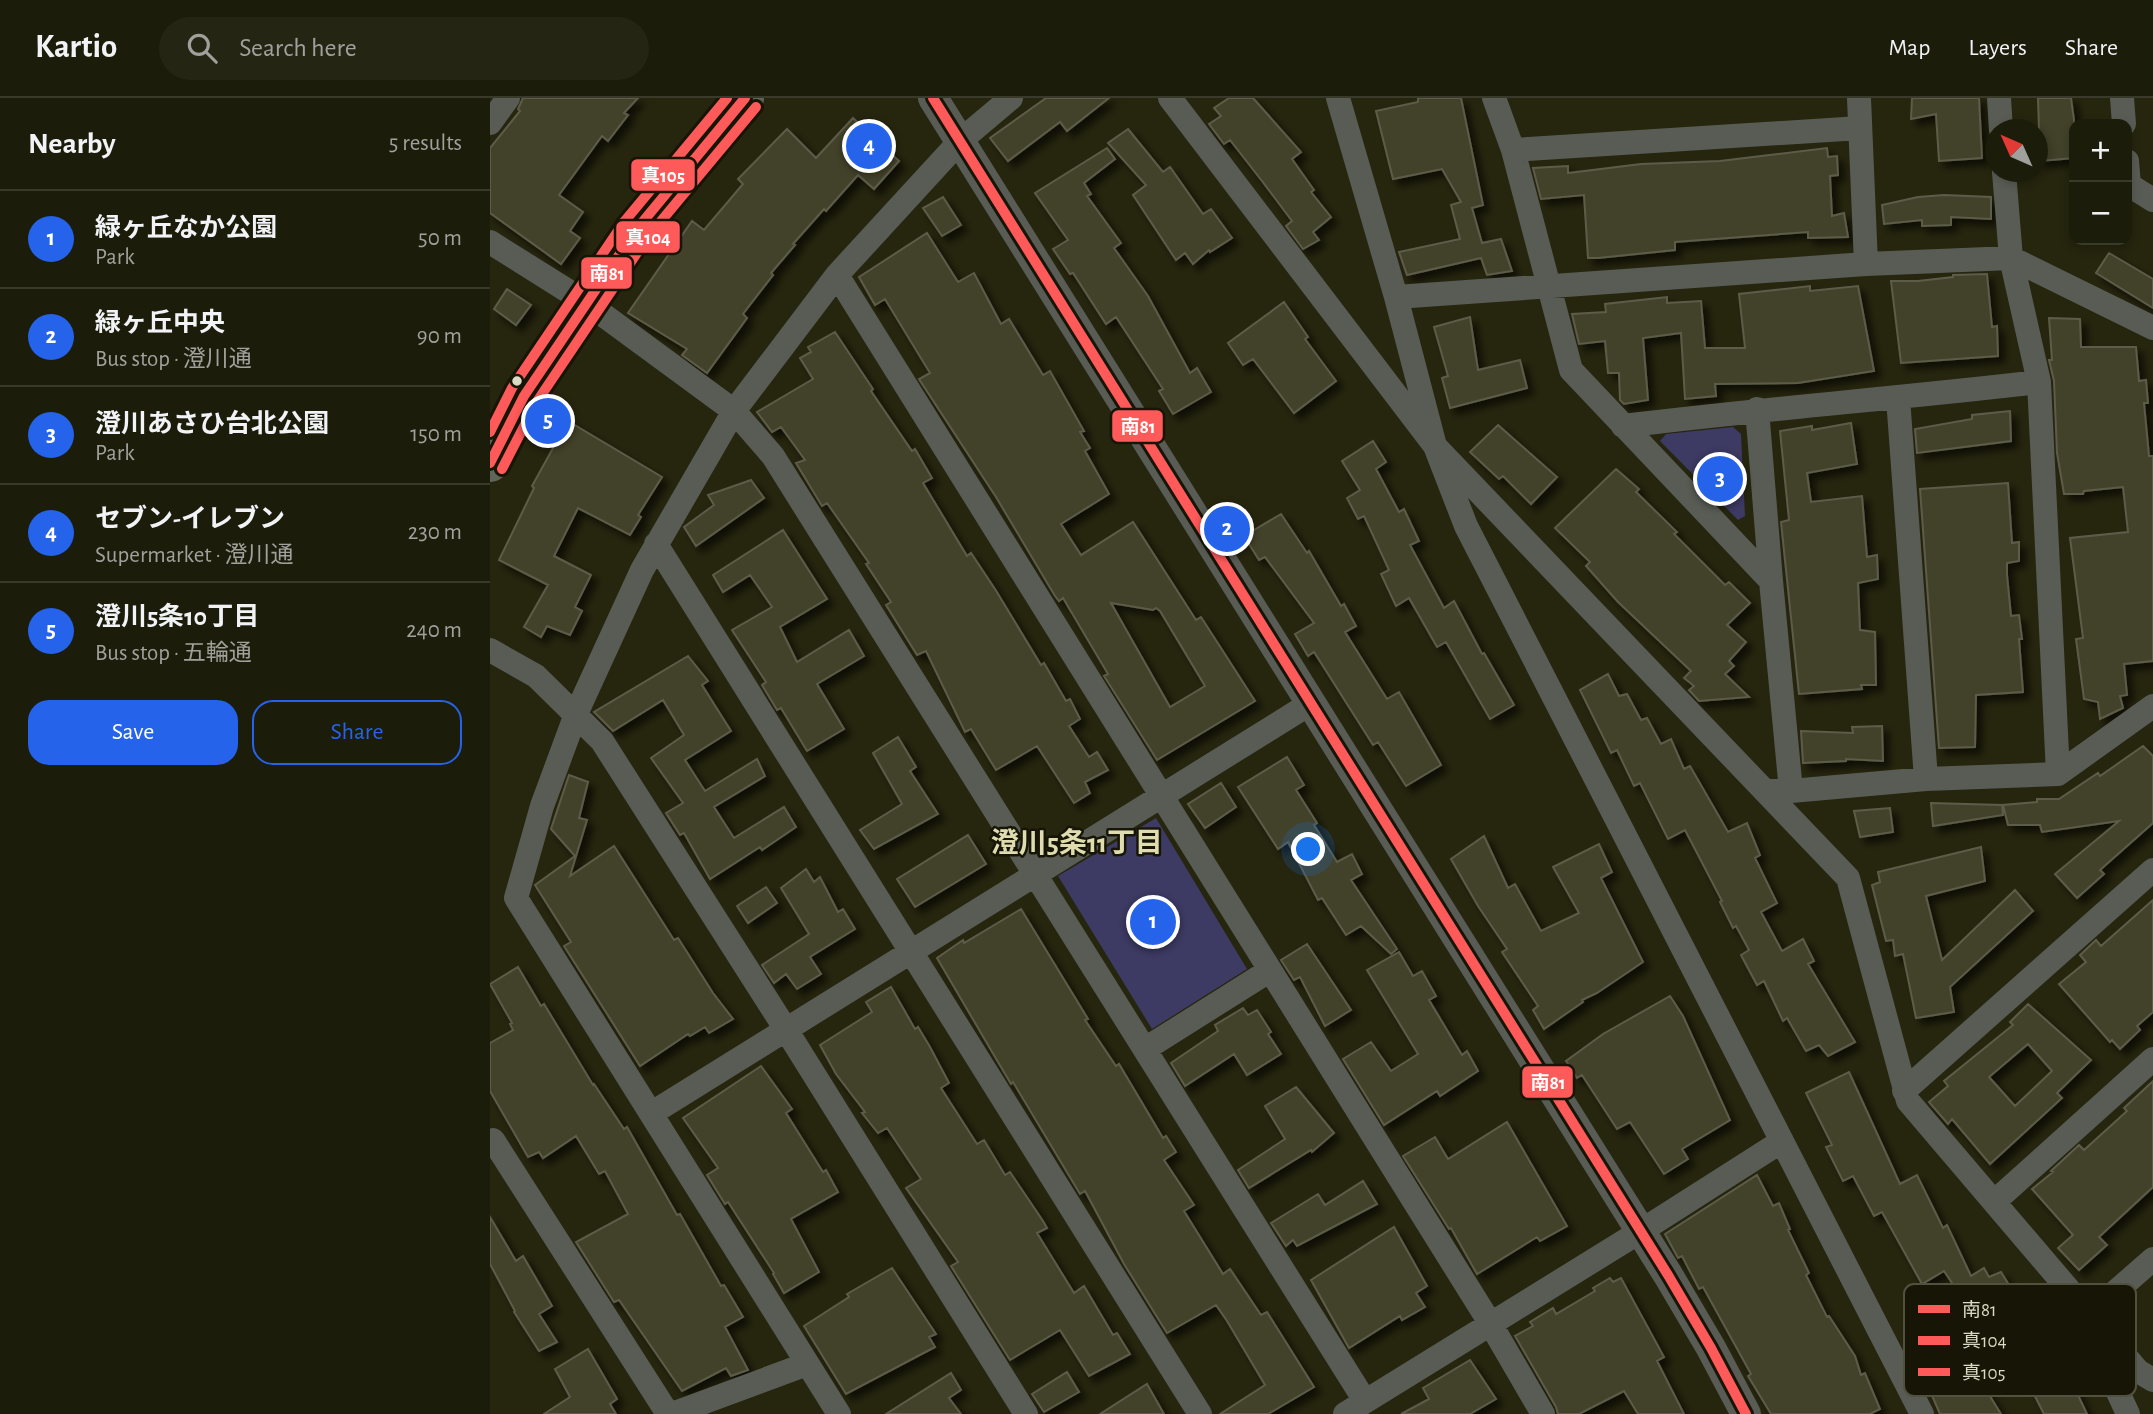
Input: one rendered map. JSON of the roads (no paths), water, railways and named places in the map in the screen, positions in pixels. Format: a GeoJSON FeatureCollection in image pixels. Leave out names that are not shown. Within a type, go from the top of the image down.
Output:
{"type":"FeatureCollection","features":[{"type":"Feature","properties":{"kind":"main road"},"geometry":{"type":"LineString","coordinates":[[490,463],[524,396],[636,230],[745,98]]}},
{"type":"Feature","properties":{"kind":"street"},"geometry":{"type":"LineString","coordinates":[[490,123],[508,98]]}},
{"type":"Feature","properties":{"kind":"street"},"geometry":{"type":"LineString","coordinates":[[933,98],[1641,1231],[1712,1348],[1746,1414]]}},
{"type":"Feature","properties":{"kind":"street"},"geometry":{"type":"LineString","coordinates":[[839,1414],[516,898],[542,806],[576,714],[642,570],[734,411],[837,275],[960,141],[1011,98]]}},
{"type":"Feature","properties":{"kind":"street"},"geometry":{"type":"LineString","coordinates":[[1170,98],[1435,446],[1849,878],[1908,1101],[2064,1284]]}},
{"type":"Feature","properties":{"kind":"street"},"geometry":{"type":"LineString","coordinates":[[1338,98],[1396,297],[1435,446],[1466,526],[1904,1379]]}},
{"type":"Feature","properties":{"kind":"street"},"geometry":{"type":"LineString","coordinates":[[1494,98],[1513,150],[1571,370],[1771,582]]}},
{"type":"Feature","properties":{"kind":"street"},"geometry":{"type":"LineString","coordinates":[[1860,98],[1866,264]]}},
{"type":"Feature","properties":{"kind":"street"},"geometry":{"type":"LineString","coordinates":[[1999,98],[2000,119]]}},
{"type":"Feature","properties":{"kind":"street"},"geometry":{"type":"LineString","coordinates":[[2122,98],[2124,119]]}},
{"type":"Feature","properties":{"kind":"street"},"geometry":{"type":"LineString","coordinates":[[1513,150],[1860,128]]}},
{"type":"Feature","properties":{"kind":"street"},"geometry":{"type":"LineString","coordinates":[[2005,182],[2011,258],[2039,382],[2058,774]]}},
{"type":"Feature","properties":{"kind":"street"},"geometry":{"type":"LineString","coordinates":[[2129,182],[2129,185],[2153,200]]}},
{"type":"Feature","properties":{"kind":"street"},"geometry":{"type":"LineString","coordinates":[[490,242],[587,303],[734,411],[773,456],[1145,1049],[1355,1408],[1782,1141]]}},
{"type":"Feature","properties":{"kind":"street"},"geometry":{"type":"LineString","coordinates":[[1396,297],[1866,264],[2011,258],[2153,328]]}},
{"type":"Feature","properties":{"kind":"street"},"geometry":{"type":"LineString","coordinates":[[837,275],[1490,1323],[1543,1414]]}},
{"type":"Feature","properties":{"kind":"street"},"geometry":{"type":"LineString","coordinates":[[1623,426],[1757,409],[1898,398],[2039,382]]}},
{"type":"Feature","properties":{"kind":"street"},"geometry":{"type":"LineString","coordinates":[[1898,398],[1926,779]]}},
{"type":"Feature","properties":{"kind":"street"},"geometry":{"type":"LineString","coordinates":[[1757,409],[1791,792]]}},
{"type":"Feature","properties":{"kind":"street"},"geometry":{"type":"LineString","coordinates":[[656,544],[1200,1414]]}},
{"type":"Feature","properties":{"kind":"street"},"geometry":{"type":"LineString","coordinates":[[490,650],[536,677],[602,741],[1026,1414]]}},
{"type":"Feature","properties":{"kind":"street"},"geometry":{"type":"LineString","coordinates":[[652,1113],[1311,703]]}},
{"type":"Feature","properties":{"kind":"street"},"geometry":{"type":"LineString","coordinates":[[1766,791],[1791,792],[1926,779],[2058,774],[2153,706]]}},
{"type":"Feature","properties":{"kind":"street"},"geometry":{"type":"LineString","coordinates":[[1904,1091],[2153,870]]}},
{"type":"Feature","properties":{"kind":"street"},"geometry":{"type":"LineString","coordinates":[[1145,1049],[1269,971]]}},
{"type":"Feature","properties":{"kind":"street"},"geometry":{"type":"LineString","coordinates":[[1994,1202],[2153,1059]]}},
{"type":"Feature","properties":{"kind":"street"},"geometry":{"type":"LineString","coordinates":[[490,1141],[493,1140],[670,1414],[807,1364]]}},
{"type":"Feature","properties":{"kind":"street"},"geometry":{"type":"LineString","coordinates":[[2131,1284],[2153,1259]]}},
{"type":"Feature","properties":{"kind":"street"},"geometry":{"type":"LineString","coordinates":[[2136,1369],[2153,1380]]}},
{"type":"Feature","properties":{"kind":"street"},"geometry":{"type":"LineString","coordinates":[[1913,1396],[1922,1414]]}},
{"type":"Feature","properties":{"kind":"street"},"geometry":{"type":"LineString","coordinates":[[2120,1396],[2128,1414]]}},
{"type":"Feature","properties":{"kind":"place","name":"セブン-イレブン"},"geometry":{"type":"Point","coordinates":[869,146]}},
{"type":"Feature","properties":{"kind":"place","name":"澄川5条10丁目"},"geometry":{"type":"Point","coordinates":[548,421]}},
{"type":"Feature","properties":{"kind":"place","name":"澄川あさひ台北公園"},"geometry":{"type":"Point","coordinates":[1720,479]}},
{"type":"Feature","properties":{"kind":"place","name":"緑ヶ丘中央"},"geometry":{"type":"Point","coordinates":[1227,529]}},
{"type":"Feature","properties":{"kind":"place","name":"緑ヶ丘なか公園"},"geometry":{"type":"Point","coordinates":[1153,922]}},
{"type":"Feature","properties":{"kind":"district","name":"澄川5条11丁目"},"geometry":{"type":"Point","coordinates":[1077,844]}}]}
